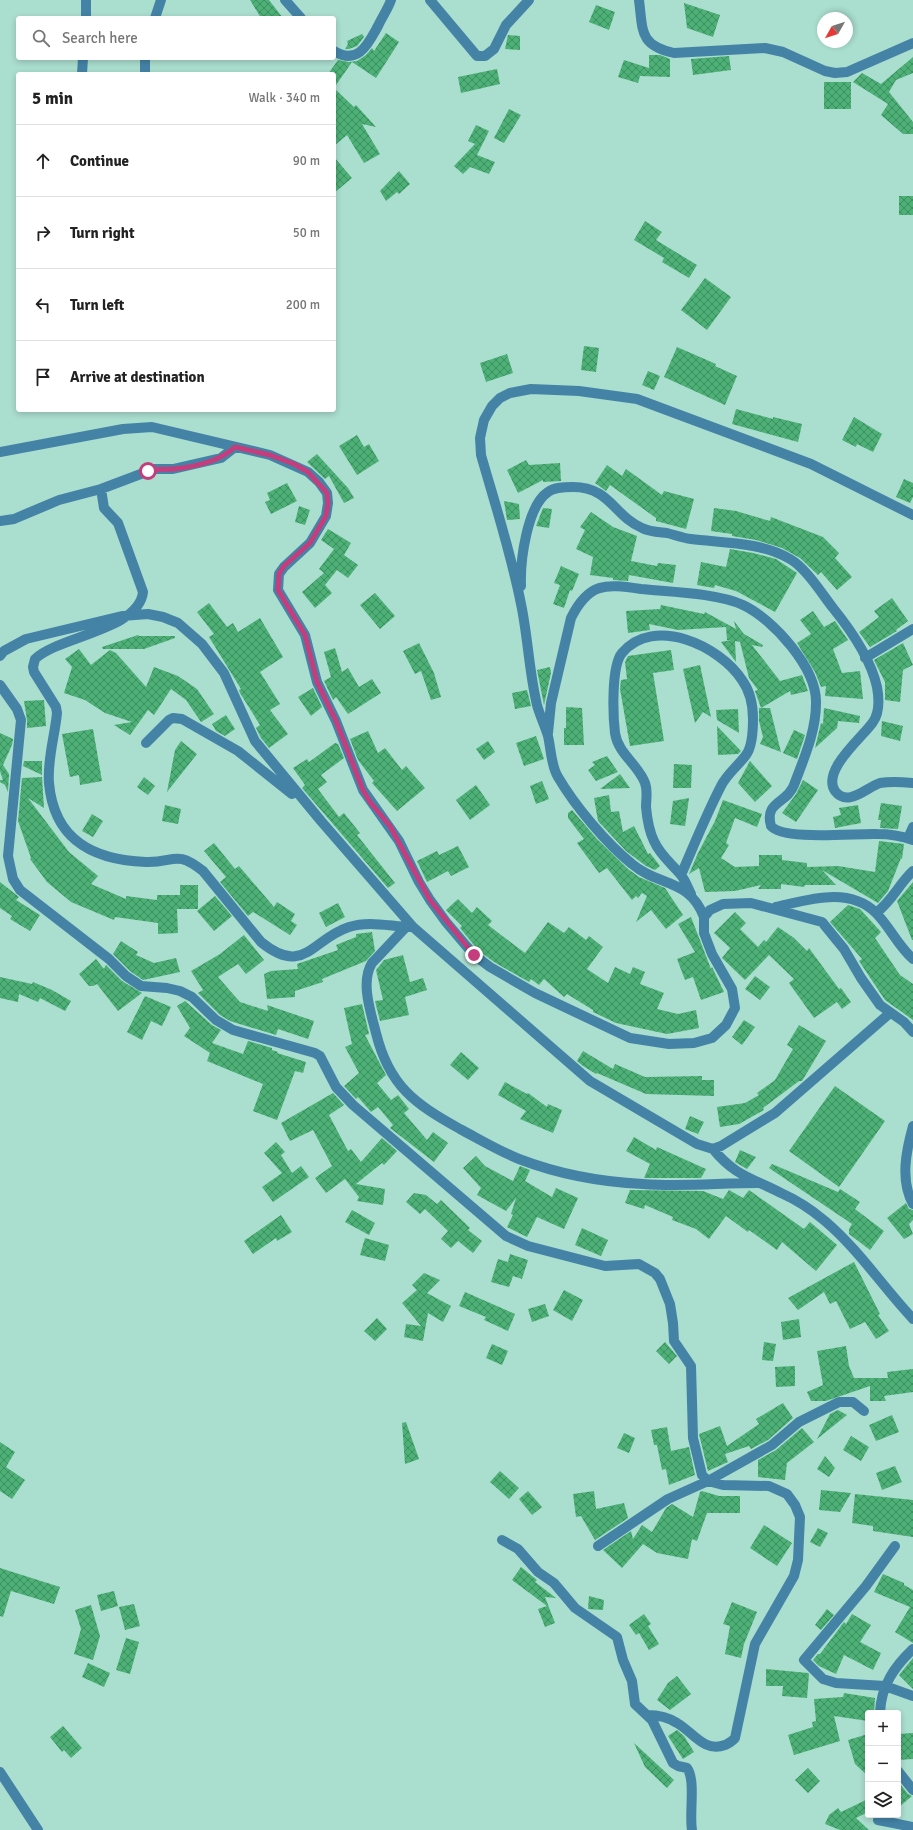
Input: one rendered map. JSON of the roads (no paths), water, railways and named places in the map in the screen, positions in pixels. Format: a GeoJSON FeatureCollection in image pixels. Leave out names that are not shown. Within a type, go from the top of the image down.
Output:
{"type":"FeatureCollection","features":[{"type":"Feature","properties":{"kind":"street"},"geometry":{"type":"LineString","coordinates":[[86,0],[86,16]]}},
{"type":"Feature","properties":{"kind":"street"},"geometry":{"type":"LineString","coordinates":[[156,16],[161,0]]}},
{"type":"Feature","properties":{"kind":"street"},"geometry":{"type":"LineString","coordinates":[[286,0],[299,16]]}},
{"type":"Feature","properties":{"kind":"street"},"geometry":{"type":"LineString","coordinates":[[336,53],[341,56],[350,57],[361,51],[369,42],[390,0]]}},
{"type":"Feature","properties":{"kind":"street"},"geometry":{"type":"LineString","coordinates":[[430,0],[477,56],[485,56],[494,49],[506,25],[528,0]]}},
{"type":"Feature","properties":{"kind":"street"},"geometry":{"type":"LineString","coordinates":[[639,0],[643,31],[646,39],[651,45],[660,50],[674,53],[765,48],[783,52],[835,73],[847,72],[913,43]]}},
{"type":"Feature","properties":{"kind":"street"},"geometry":{"type":"LineString","coordinates":[[82,72],[83,60]]}},
{"type":"Feature","properties":{"kind":"street"},"geometry":{"type":"LineString","coordinates":[[145,60],[145,72]]}},
{"type":"Feature","properties":{"kind":"street"},"geometry":{"type":"LineString","coordinates":[[691,894],[660,878],[654,879],[646,875],[632,864],[603,835],[575,802],[556,776],[548,737],[537,705],[521,604],[510,555],[481,455],[480,438],[484,420],[492,406],[500,398],[510,393],[531,389],[579,391],[637,399],[811,464],[913,515]]}},
{"type":"Feature","properties":{"kind":"street"},"geometry":{"type":"LineString","coordinates":[[0,452],[138,427],[152,427],[270,455],[294,464],[308,472],[327,493],[328,503],[326,516],[310,543],[284,566],[279,574],[278,590],[305,635],[317,682],[336,721],[363,790],[370,802],[393,831],[430,900],[474,955],[490,967],[535,993],[630,1038],[669,1044],[694,1043],[712,1038],[726,1024],[735,1008],[732,989],[712,954],[704,932],[704,917],[699,905],[691,894],[681,875],[664,858],[653,839],[646,809],[646,783],[619,747],[615,733],[615,667],[621,653],[643,639],[655,636],[672,637],[700,643],[725,660],[743,680],[751,699],[753,720],[747,754],[721,786],[681,875]]}},
{"type":"Feature","properties":{"kind":"street"},"geometry":{"type":"LineString","coordinates":[[0,521],[14,519],[59,500],[101,489],[154,469],[173,469],[221,458],[235,447]]}},
{"type":"Feature","properties":{"kind":"street"},"geometry":{"type":"LineString","coordinates":[[521,604],[520,579],[526,540],[532,515],[540,498],[550,490],[566,486],[591,489],[606,498],[630,521],[641,528],[690,539],[759,547],[791,560],[803,570],[848,626],[865,658],[877,686],[879,705],[873,722],[848,748],[836,769],[832,783],[834,789],[838,794],[845,797],[855,797],[883,783],[913,783]]}},
{"type":"Feature","properties":{"kind":"street"},"geometry":{"type":"LineString","coordinates":[[101,489],[104,508],[118,523],[121,529],[143,592],[141,602],[128,615],[118,622],[84,637],[51,648],[35,659],[33,666],[41,685],[56,707],[57,713],[49,782],[58,817],[76,840],[94,853],[110,858],[148,862],[182,858],[192,862],[203,871],[260,942],[270,950],[284,956],[298,957],[312,951],[339,931],[350,926],[370,924],[410,927]]}},
{"type":"Feature","properties":{"kind":"street"},"geometry":{"type":"LineString","coordinates":[[548,737],[551,703],[571,618],[577,606],[590,592],[598,587],[632,588],[721,598],[742,605],[768,621],[788,643],[805,667],[815,692],[816,703],[808,750],[794,787],[771,810],[769,816],[772,826],[780,832],[795,835],[878,834],[910,839],[913,827]]}},
{"type":"Feature","properties":{"kind":"street"},"geometry":{"type":"LineString","coordinates":[[0,656],[4,651],[16,644],[41,634],[128,615],[148,614],[178,623],[191,632],[224,673],[255,741],[410,927],[590,1081],[697,1144],[713,1149],[728,1166],[738,1173],[782,1193],[825,1221],[868,1265],[913,1319]]}},
{"type":"Feature","properties":{"kind":"street"},"geometry":{"type":"LineString","coordinates":[[865,658],[913,629]]}},
{"type":"Feature","properties":{"kind":"street"},"geometry":{"type":"LineString","coordinates":[[1,688],[17,709],[21,720],[8,856],[13,879],[20,890],[109,959],[126,976],[141,986],[167,988],[180,991],[192,997],[216,1020],[233,1030],[315,1053],[320,1056],[336,1087],[352,1105],[506,1236],[528,1246],[606,1266],[639,1264],[655,1272],[660,1279],[670,1304],[674,1341],[690,1366],[693,1438],[702,1475],[708,1481],[723,1485],[769,1486],[787,1494],[795,1506],[800,1518],[798,1560],[794,1576],[756,1644],[735,1738],[732,1742],[719,1747],[711,1747],[695,1738],[676,1722],[658,1715],[647,1715]]}},
{"type":"Feature","properties":{"kind":"street"},"geometry":{"type":"LineString","coordinates":[[146,743],[169,720],[173,718],[182,719],[238,750],[294,796],[321,821]]}},
{"type":"Feature","properties":{"kind":"street"},"geometry":{"type":"LineString","coordinates":[[876,913],[897,892],[903,880],[913,871]]}},
{"type":"Feature","properties":{"kind":"street"},"geometry":{"type":"LineString","coordinates":[[772,908],[814,898],[843,897],[859,901],[876,913],[906,953],[913,959]]}},
{"type":"Feature","properties":{"kind":"street"},"geometry":{"type":"LineString","coordinates":[[704,917],[710,910],[732,903],[751,903],[822,922],[844,949],[861,978],[880,1005],[904,1022],[913,1032]]}},
{"type":"Feature","properties":{"kind":"street"},"geometry":{"type":"LineString","coordinates":[[410,927],[372,963],[368,969],[367,984],[379,1044],[389,1068],[404,1091],[426,1110],[518,1159],[578,1175],[644,1184],[758,1183]]}},
{"type":"Feature","properties":{"kind":"street"},"geometry":{"type":"LineString","coordinates":[[713,1149],[729,1142],[775,1113],[890,1013]]}},
{"type":"Feature","properties":{"kind":"street"},"geometry":{"type":"LineString","coordinates":[[913,1126],[909,1141],[906,1171],[909,1196],[913,1204]]}},
{"type":"Feature","properties":{"kind":"street"},"geometry":{"type":"LineString","coordinates":[[598,1546],[668,1499],[708,1481],[772,1445],[799,1422],[839,1402],[853,1402],[864,1411]]}},
{"type":"Feature","properties":{"kind":"street"},"geometry":{"type":"LineString","coordinates":[[502,1540],[518,1550],[538,1572],[554,1583],[575,1608],[616,1635],[623,1660],[632,1681],[635,1704],[652,1720],[673,1763],[687,1768],[690,1772],[690,1808],[692,1830]]}},
{"type":"Feature","properties":{"kind":"street"},"geometry":{"type":"LineString","coordinates":[[895,1546],[866,1586],[804,1660],[823,1680],[836,1683],[885,1686],[913,1696]]}},
{"type":"Feature","properties":{"kind":"street"},"geometry":{"type":"LineString","coordinates":[[881,1710],[885,1686],[896,1666],[913,1649]]}},
{"type":"Feature","properties":{"kind":"street"},"geometry":{"type":"LineString","coordinates":[[0,1772],[38,1830]]}},
{"type":"Feature","properties":{"kind":"street"},"geometry":{"type":"LineString","coordinates":[[901,1775],[913,1790]]}},
{"type":"Feature","properties":{"kind":"street"},"geometry":{"type":"LineString","coordinates":[[878,1820],[913,1827]]}}]}
